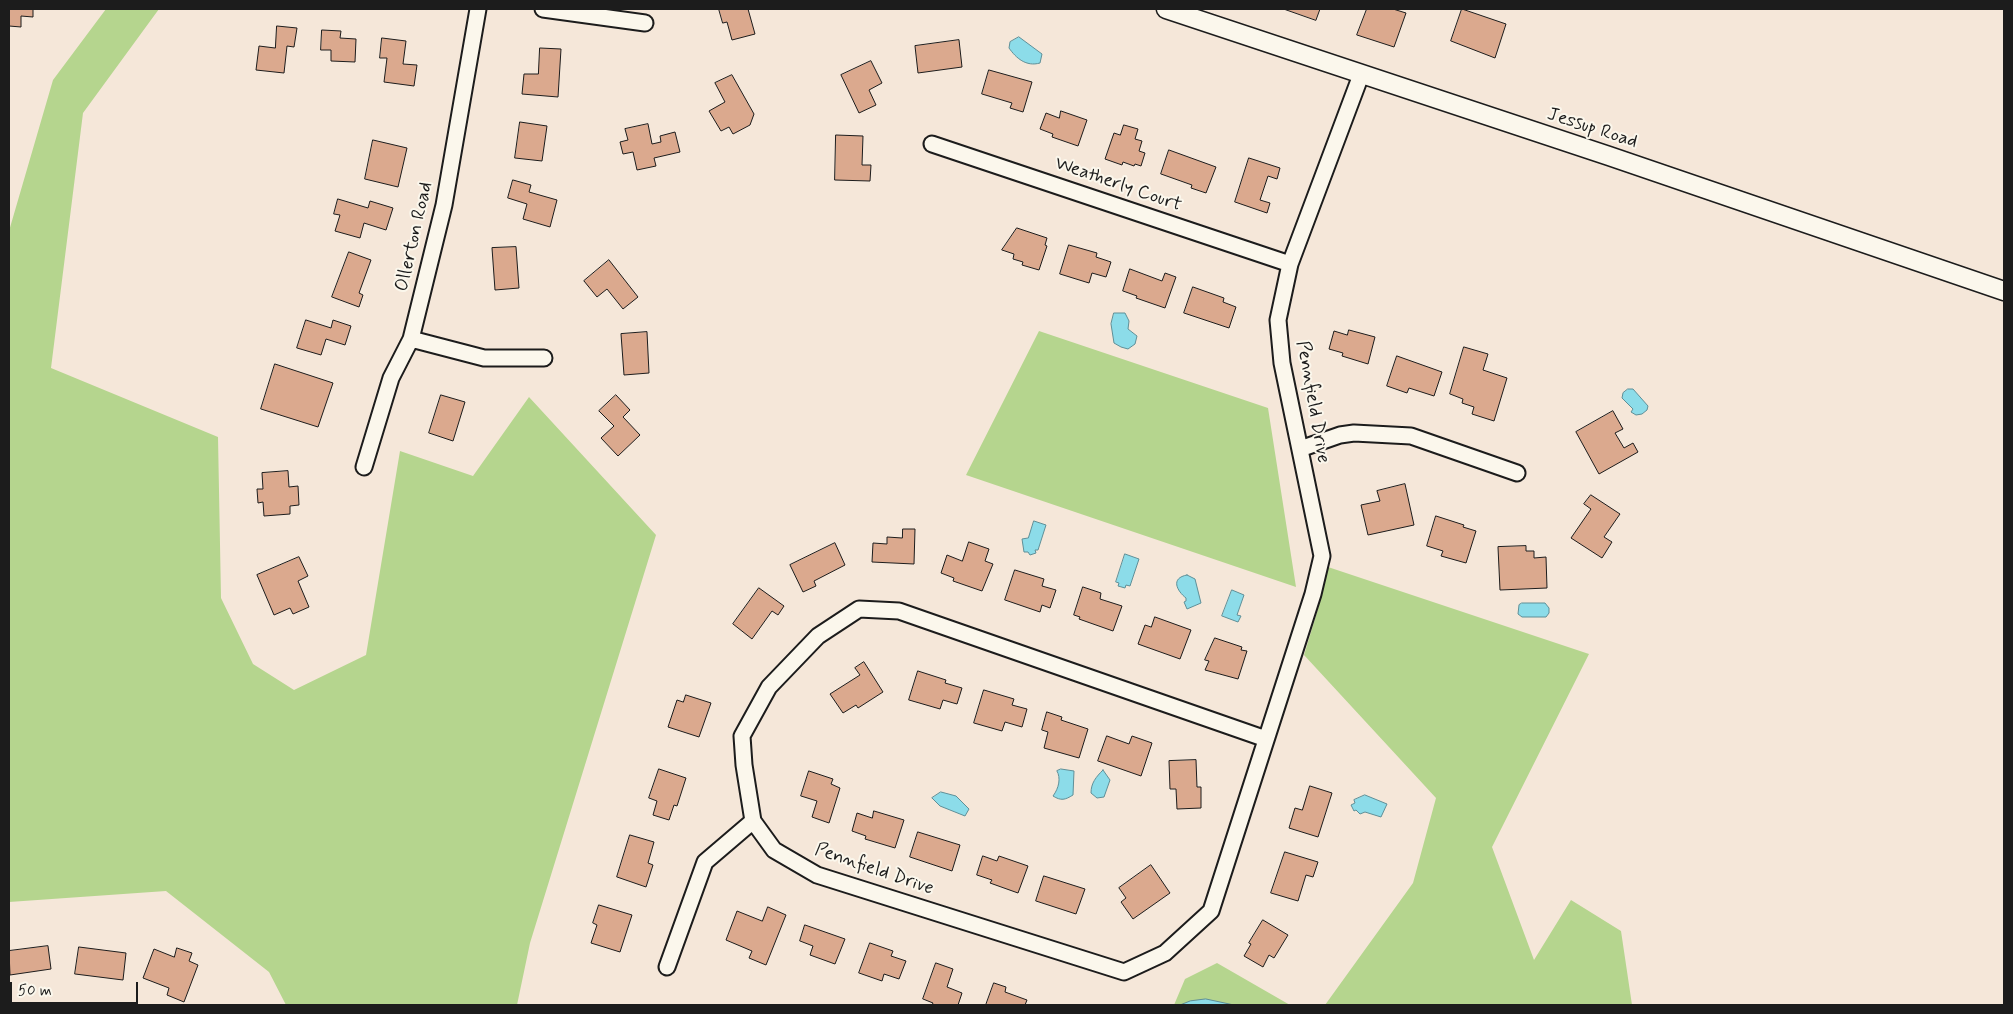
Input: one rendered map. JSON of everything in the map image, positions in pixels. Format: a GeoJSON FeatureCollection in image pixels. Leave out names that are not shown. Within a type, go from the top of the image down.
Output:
{"type":"FeatureCollection","features":[{"type":"Feature","properties":{"kind":"street","name":"Ollerton Road"},"geometry":{"type":"LineString","coordinates":[[364,467],[391,378],[411,339],[444,205],[478,9]]}},
{"type":"Feature","properties":{"kind":"street"},"geometry":{"type":"LineString","coordinates":[[544,9],[645,23]]}},
{"type":"Feature","properties":{"kind":"street","name":"Jessup Road"},"geometry":{"type":"LineString","coordinates":[[1166,9],[1609,156],[2004,291]]}},
{"type":"Feature","properties":{"kind":"street","name":"Pennfield Drive"},"geometry":{"type":"LineString","coordinates":[[1266,739],[899,611],[859,609],[818,636],[769,687],[742,736],[744,765],[753,821],[774,850],[817,875],[1124,972],[1165,953],[1212,911],[1313,594],[1322,556],[1282,363],[1278,320],[1290,264],[1361,75]]}},
{"type":"Feature","properties":{"kind":"street","name":"Weatherly Court"},"geometry":{"type":"LineString","coordinates":[[932,144],[1290,264]]}},
{"type":"Feature","properties":{"kind":"street"},"geometry":{"type":"LineString","coordinates":[[411,339],[484,358],[544,358]]}},
{"type":"Feature","properties":{"kind":"street"},"geometry":{"type":"LineString","coordinates":[[1300,450],[1340,435],[1354,433],[1411,436],[1517,473]]}},
{"type":"Feature","properties":{"kind":"street"},"geometry":{"type":"LineString","coordinates":[[667,968],[704,862],[753,821]]}},
{"type":"Feature","properties":{"kind":"green space"},"geometry":{"type":"Polygon","coordinates":[[[106,9],[159,9],[83,113],[51,368],[218,437],[221,598],[253,664],[294,690],[366,655],[400,451],[473,476],[529,397],[656,535],[530,943],[517,1005],[286,1005],[269,972],[166,891],[9,902],[9,231],[53,80],[106,9]]]}},
{"type":"Feature","properties":{"kind":"green space"},"geometry":{"type":"Polygon","coordinates":[[[1039,331],[1268,408],[1296,587],[966,475],[1039,331]]]}},
{"type":"Feature","properties":{"kind":"green space"},"geometry":{"type":"Polygon","coordinates":[[[1325,566],[1589,654],[1492,847],[1534,960],[1571,900],[1621,931],[1632,1005],[1325,1005],[1413,883],[1436,798],[1304,655],[1318,609],[1325,566]]]}},
{"type":"Feature","properties":{"kind":"green space"},"geometry":{"type":"Polygon","coordinates":[[[1217,963],[1290,1005],[1174,1005],[1185,979],[1217,963]]]}},
{"type":"Feature","properties":{"kind":"water"},"geometry":{"type":"Polygon","coordinates":[[[1019,37],[1042,54],[1040,63],[1026,63],[1012,52],[1009,48],[1010,42],[1019,37]]]}},
{"type":"Feature","properties":{"kind":"water"},"geometry":{"type":"Polygon","coordinates":[[[1114,313],[1125,313],[1129,321],[1128,329],[1137,336],[1135,344],[1128,349],[1114,343],[1111,324],[1114,313]]]}},
{"type":"Feature","properties":{"kind":"water"},"geometry":{"type":"Polygon","coordinates":[[[1628,389],[1633,389],[1648,406],[1647,410],[1642,414],[1636,415],[1631,412],[1633,409],[1622,398],[1623,393],[1628,389]]]}},
{"type":"Feature","properties":{"kind":"water"},"geometry":{"type":"Polygon","coordinates":[[[1034,521],[1046,525],[1038,550],[1035,550],[1036,553],[1030,555],[1028,552],[1024,552],[1022,539],[1028,538],[1034,521]]]}},
{"type":"Feature","properties":{"kind":"water"},"geometry":{"type":"Polygon","coordinates":[[[1125,554],[1139,559],[1130,586],[1126,585],[1125,588],[1118,586],[1119,583],[1116,582],[1125,554]]]}},
{"type":"Feature","properties":{"kind":"water"},"geometry":{"type":"Polygon","coordinates":[[[1187,575],[1195,579],[1201,603],[1187,609],[1184,602],[1186,598],[1180,592],[1177,582],[1178,579],[1187,575]]]}},
{"type":"Feature","properties":{"kind":"water"},"geometry":{"type":"Polygon","coordinates":[[[1232,590],[1244,595],[1237,615],[1241,616],[1238,622],[1222,616],[1232,590]]]}},
{"type":"Feature","properties":{"kind":"water"},"geometry":{"type":"Polygon","coordinates":[[[1522,603],[1545,603],[1549,608],[1549,613],[1546,617],[1522,617],[1518,614],[1519,605],[1522,603]]]}},
{"type":"Feature","properties":{"kind":"water"},"geometry":{"type":"Polygon","coordinates":[[[1061,769],[1074,771],[1073,795],[1068,798],[1058,799],[1053,796],[1059,783],[1057,771],[1061,769]]]}},
{"type":"Feature","properties":{"kind":"water"},"geometry":{"type":"Polygon","coordinates":[[[1103,770],[1110,780],[1104,797],[1097,798],[1091,793],[1092,786],[1103,770]]]}},
{"type":"Feature","properties":{"kind":"water"},"geometry":{"type":"Polygon","coordinates":[[[941,792],[956,796],[969,809],[965,816],[940,806],[932,798],[941,792]]]}},
{"type":"Feature","properties":{"kind":"water"},"geometry":{"type":"Polygon","coordinates":[[[1365,795],[1387,804],[1381,817],[1365,812],[1360,814],[1356,810],[1354,811],[1351,805],[1355,803],[1354,800],[1365,795]]]}},
{"type":"Feature","properties":{"kind":"water"},"geometry":{"type":"Polygon","coordinates":[[[1206,999],[1234,1005],[1180,1005],[1190,1001],[1206,999]]]}},
{"type":"Feature","properties":{"kind":"building"},"geometry":{"type":"Polygon","coordinates":[[[9,9],[33,9],[33,17],[21,16],[21,27],[9,26],[9,9]]]}},
{"type":"Feature","properties":{"kind":"building"},"geometry":{"type":"Polygon","coordinates":[[[719,9],[748,9],[755,34],[732,40],[727,22],[723,23],[719,9]]]}},
{"type":"Feature","properties":{"kind":"building"},"geometry":{"type":"Polygon","coordinates":[[[1284,9],[1320,9],[1316,20],[1284,9]]]}},
{"type":"Feature","properties":{"kind":"building"},"geometry":{"type":"Polygon","coordinates":[[[1367,9],[1393,9],[1406,13],[1394,47],[1357,35],[1367,9]]]}},
{"type":"Feature","properties":{"kind":"building"},"geometry":{"type":"Polygon","coordinates":[[[1462,9],[1506,24],[1495,58],[1451,41],[1462,9]]]}},
{"type":"Feature","properties":{"kind":"building"},"geometry":{"type":"Polygon","coordinates":[[[277,26],[297,28],[294,47],[287,46],[284,73],[256,70],[259,46],[275,48],[277,26]]]}},
{"type":"Feature","properties":{"kind":"building"},"geometry":{"type":"Polygon","coordinates":[[[322,30],[341,31],[340,38],[356,39],[355,62],[331,61],[331,50],[321,50],[322,30]]]}},
{"type":"Feature","properties":{"kind":"building"},"geometry":{"type":"Polygon","coordinates":[[[382,38],[406,41],[403,64],[417,65],[414,86],[384,82],[387,58],[380,58],[382,38]]]}},
{"type":"Feature","properties":{"kind":"building"},"geometry":{"type":"Polygon","coordinates":[[[959,40],[962,67],[918,73],[915,46],[959,40]]]}},
{"type":"Feature","properties":{"kind":"building"},"geometry":{"type":"Polygon","coordinates":[[[540,48],[561,49],[558,97],[522,94],[524,74],[538,74],[540,48]]]}},
{"type":"Feature","properties":{"kind":"building"},"geometry":{"type":"Polygon","coordinates":[[[871,61],[882,83],[869,90],[876,105],[859,113],[841,75],[871,61]]]}},
{"type":"Feature","properties":{"kind":"building"},"geometry":{"type":"Polygon","coordinates":[[[989,70],[1032,82],[1023,112],[1010,108],[1012,103],[982,94],[989,70]]]}},
{"type":"Feature","properties":{"kind":"building"},"geometry":{"type":"Polygon","coordinates":[[[732,75],[754,114],[750,125],[733,134],[729,127],[721,131],[709,111],[725,102],[715,83],[732,75]]]}},
{"type":"Feature","properties":{"kind":"building"},"geometry":{"type":"Polygon","coordinates":[[[1061,111],[1087,120],[1078,146],[1052,137],[1053,134],[1040,129],[1046,113],[1059,118],[1061,111]]]}},
{"type":"Feature","properties":{"kind":"building"},"geometry":{"type":"Polygon","coordinates":[[[520,122],[547,126],[542,161],[515,158],[520,122]]]}},
{"type":"Feature","properties":{"kind":"building"},"geometry":{"type":"Polygon","coordinates":[[[648,124],[652,144],[661,142],[660,136],[675,132],[680,152],[654,158],[656,166],[637,170],[633,152],[623,154],[620,142],[628,140],[625,129],[648,124]]]}},
{"type":"Feature","properties":{"kind":"building"},"geometry":{"type":"Polygon","coordinates":[[[1124,125],[1138,129],[1135,139],[1142,141],[1139,151],[1145,153],[1141,166],[1135,164],[1134,166],[1123,162],[1122,165],[1105,159],[1114,133],[1120,135],[1124,125]]]}},
{"type":"Feature","properties":{"kind":"building"},"geometry":{"type":"Polygon","coordinates":[[[836,135],[863,136],[862,165],[871,165],[870,181],[835,180],[836,135]]]}},
{"type":"Feature","properties":{"kind":"building"},"geometry":{"type":"Polygon","coordinates":[[[373,140],[407,148],[398,187],[365,179],[373,140]]]}},
{"type":"Feature","properties":{"kind":"building"},"geometry":{"type":"Polygon","coordinates":[[[1169,150],[1216,167],[1206,193],[1191,188],[1192,185],[1161,174],[1169,150]]]}},
{"type":"Feature","properties":{"kind":"building"},"geometry":{"type":"Polygon","coordinates":[[[1249,158],[1280,168],[1277,179],[1268,176],[1260,200],[1270,203],[1267,213],[1235,202],[1249,158]]]}},
{"type":"Feature","properties":{"kind":"building"},"geometry":{"type":"Polygon","coordinates":[[[513,180],[531,185],[529,192],[557,200],[550,227],[523,219],[527,204],[508,198],[513,180]]]}},
{"type":"Feature","properties":{"kind":"building"},"geometry":{"type":"Polygon","coordinates":[[[338,199],[368,208],[370,201],[393,208],[386,230],[364,223],[360,238],[335,231],[340,215],[334,214],[338,199]]]}},
{"type":"Feature","properties":{"kind":"building"},"geometry":{"type":"Polygon","coordinates":[[[1017,228],[1047,238],[1045,245],[1047,246],[1039,270],[1022,265],[1023,262],[1013,259],[1014,254],[1002,250],[1017,228]]]}},
{"type":"Feature","properties":{"kind":"building"},"geometry":{"type":"Polygon","coordinates":[[[1069,245],[1097,253],[1096,257],[1111,262],[1106,277],[1092,273],[1089,283],[1060,274],[1069,245]]]}},
{"type":"Feature","properties":{"kind":"building"},"geometry":{"type":"Polygon","coordinates":[[[516,247],[519,288],[495,290],[492,248],[516,247]]]}},
{"type":"Feature","properties":{"kind":"building"},"geometry":{"type":"Polygon","coordinates":[[[349,252],[371,260],[359,293],[363,295],[359,307],[332,297],[349,252]]]}},
{"type":"Feature","properties":{"kind":"building"},"geometry":{"type":"Polygon","coordinates":[[[609,260],[638,297],[623,309],[607,289],[597,297],[584,281],[609,260]]]}},
{"type":"Feature","properties":{"kind":"building"},"geometry":{"type":"Polygon","coordinates":[[[1130,269],[1162,281],[1165,273],[1176,277],[1165,308],[1136,298],[1137,296],[1123,291],[1130,269]]]}},
{"type":"Feature","properties":{"kind":"building"},"geometry":{"type":"Polygon","coordinates":[[[1193,287],[1224,298],[1223,302],[1236,307],[1229,328],[1184,313],[1193,287]]]}},
{"type":"Feature","properties":{"kind":"building"},"geometry":{"type":"Polygon","coordinates":[[[306,320],[331,328],[333,320],[351,326],[345,345],[326,339],[321,355],[297,348],[306,320]]]}},
{"type":"Feature","properties":{"kind":"building"},"geometry":{"type":"Polygon","coordinates":[[[1349,330],[1375,337],[1368,364],[1342,356],[1343,353],[1329,349],[1334,331],[1347,335],[1349,330]]]}},
{"type":"Feature","properties":{"kind":"building"},"geometry":{"type":"Polygon","coordinates":[[[647,332],[649,373],[624,375],[621,334],[647,332]]]}},
{"type":"Feature","properties":{"kind":"building"},"geometry":{"type":"Polygon","coordinates":[[[1464,347],[1488,354],[1483,370],[1507,378],[1494,421],[1472,414],[1474,407],[1462,403],[1463,399],[1450,394],[1464,347]]]}},
{"type":"Feature","properties":{"kind":"building"},"geometry":{"type":"Polygon","coordinates":[[[1397,356],[1442,372],[1434,396],[1409,388],[1407,393],[1387,386],[1397,356]]]}},
{"type":"Feature","properties":{"kind":"building"},"geometry":{"type":"Polygon","coordinates":[[[275,364],[333,383],[318,427],[261,409],[275,364]]]}},
{"type":"Feature","properties":{"kind":"building"},"geometry":{"type":"Polygon","coordinates":[[[441,395],[465,402],[453,441],[429,433],[441,395]]]}},
{"type":"Feature","properties":{"kind":"building"},"geometry":{"type":"Polygon","coordinates":[[[616,395],[630,410],[623,417],[640,435],[618,456],[601,438],[614,426],[599,411],[616,395]]]}},
{"type":"Feature","properties":{"kind":"building"},"geometry":{"type":"Polygon","coordinates":[[[1613,411],[1623,429],[1615,433],[1624,448],[1633,443],[1638,452],[1599,474],[1576,432],[1613,411]]]}},
{"type":"Feature","properties":{"kind":"building"},"geometry":{"type":"Polygon","coordinates":[[[288,471],[289,487],[298,486],[299,505],[290,506],[290,514],[264,516],[263,502],[258,503],[257,489],[263,489],[262,473],[288,471]]]}},
{"type":"Feature","properties":{"kind":"building"},"geometry":{"type":"Polygon","coordinates":[[[1405,484],[1414,525],[1368,535],[1361,505],[1380,501],[1377,491],[1405,484]]]}},
{"type":"Feature","properties":{"kind":"building"},"geometry":{"type":"Polygon","coordinates":[[[1591,495],[1620,514],[1604,537],[1612,542],[1602,558],[1571,538],[1591,509],[1584,504],[1591,495]]]}},
{"type":"Feature","properties":{"kind":"building"},"geometry":{"type":"Polygon","coordinates":[[[1436,516],[1476,531],[1466,563],[1441,556],[1443,551],[1427,546],[1436,516]]]}},
{"type":"Feature","properties":{"kind":"building"},"geometry":{"type":"Polygon","coordinates":[[[903,529],[915,529],[914,564],[872,562],[873,543],[887,544],[887,537],[902,538],[903,529]]]}},
{"type":"Feature","properties":{"kind":"building"},"geometry":{"type":"Polygon","coordinates":[[[969,542],[989,549],[985,561],[993,564],[982,591],[953,581],[954,578],[941,573],[947,555],[962,561],[969,542]]]}},
{"type":"Feature","properties":{"kind":"building"},"geometry":{"type":"Polygon","coordinates":[[[835,543],[845,565],[814,581],[816,586],[803,592],[790,565],[835,543]]]}},
{"type":"Feature","properties":{"kind":"building"},"geometry":{"type":"Polygon","coordinates":[[[1526,546],[1526,551],[1534,551],[1534,558],[1546,557],[1547,588],[1500,590],[1498,547],[1526,546]]]}},
{"type":"Feature","properties":{"kind":"building"},"geometry":{"type":"Polygon","coordinates":[[[299,557],[308,576],[298,581],[309,607],[293,614],[290,608],[274,615],[257,575],[299,557]]]}},
{"type":"Feature","properties":{"kind":"building"},"geometry":{"type":"Polygon","coordinates":[[[1015,570],[1044,579],[1042,586],[1056,590],[1050,608],[1042,605],[1040,612],[1005,600],[1015,570]]]}},
{"type":"Feature","properties":{"kind":"building"},"geometry":{"type":"Polygon","coordinates":[[[1083,587],[1101,593],[1100,599],[1122,606],[1113,631],[1079,619],[1080,617],[1074,615],[1083,587]]]}},
{"type":"Feature","properties":{"kind":"building"},"geometry":{"type":"Polygon","coordinates":[[[759,588],[784,606],[778,615],[772,611],[752,639],[733,624],[759,588]]]}},
{"type":"Feature","properties":{"kind":"building"},"geometry":{"type":"Polygon","coordinates":[[[1155,617],[1191,630],[1180,659],[1138,644],[1145,625],[1151,627],[1155,617]]]}},
{"type":"Feature","properties":{"kind":"building"},"geometry":{"type":"Polygon","coordinates":[[[1215,638],[1242,647],[1241,650],[1247,651],[1238,679],[1205,670],[1209,661],[1205,660],[1215,638]]]}},
{"type":"Feature","properties":{"kind":"building"},"geometry":{"type":"Polygon","coordinates":[[[864,662],[883,692],[858,708],[856,705],[843,713],[830,694],[860,675],[855,668],[864,662]]]}},
{"type":"Feature","properties":{"kind":"building"},"geometry":{"type":"Polygon","coordinates":[[[918,671],[946,680],[945,683],[962,688],[957,704],[943,700],[940,709],[909,700],[918,671]]]}},
{"type":"Feature","properties":{"kind":"building"},"geometry":{"type":"Polygon","coordinates":[[[984,690],[1014,699],[1012,705],[1027,709],[1022,727],[1005,722],[1002,731],[974,723],[984,690]]]}},
{"type":"Feature","properties":{"kind":"building"},"geometry":{"type":"Polygon","coordinates":[[[686,695],[711,703],[699,737],[668,727],[677,700],[683,702],[686,695]]]}},
{"type":"Feature","properties":{"kind":"building"},"geometry":{"type":"Polygon","coordinates":[[[1047,712],[1062,717],[1061,720],[1088,729],[1079,758],[1044,748],[1048,732],[1042,730],[1047,712]]]}},
{"type":"Feature","properties":{"kind":"building"},"geometry":{"type":"Polygon","coordinates":[[[1107,736],[1129,744],[1132,736],[1152,743],[1141,776],[1098,761],[1107,736]]]}},
{"type":"Feature","properties":{"kind":"building"},"geometry":{"type":"Polygon","coordinates":[[[1196,760],[1197,787],[1201,787],[1201,808],[1177,809],[1176,789],[1170,789],[1169,761],[1196,760]]]}},
{"type":"Feature","properties":{"kind":"building"},"geometry":{"type":"Polygon","coordinates":[[[659,769],[686,778],[677,806],[674,805],[669,820],[653,815],[657,801],[649,798],[659,769]]]}},
{"type":"Feature","properties":{"kind":"building"},"geometry":{"type":"Polygon","coordinates":[[[809,771],[833,779],[831,784],[840,788],[829,823],[812,817],[817,801],[801,796],[809,771]]]}},
{"type":"Feature","properties":{"kind":"building"},"geometry":{"type":"Polygon","coordinates":[[[1310,786],[1332,793],[1318,837],[1289,828],[1295,808],[1302,810],[1310,786]]]}},
{"type":"Feature","properties":{"kind":"building"},"geometry":{"type":"Polygon","coordinates":[[[874,811],[904,820],[895,848],[865,839],[866,836],[852,831],[857,813],[872,818],[874,811]]]}},
{"type":"Feature","properties":{"kind":"building"},"geometry":{"type":"Polygon","coordinates":[[[918,832],[960,845],[952,871],[910,857],[918,832]]]}},
{"type":"Feature","properties":{"kind":"building"},"geometry":{"type":"Polygon","coordinates":[[[630,835],[654,842],[648,863],[653,865],[646,887],[617,877],[630,835]]]}},
{"type":"Feature","properties":{"kind":"building"},"geometry":{"type":"Polygon","coordinates":[[[1285,852],[1318,862],[1313,877],[1306,875],[1298,901],[1271,893],[1285,852]]]}},
{"type":"Feature","properties":{"kind":"building"},"geometry":{"type":"Polygon","coordinates":[[[983,856],[997,861],[999,856],[1028,866],[1018,893],[990,883],[992,880],[977,875],[983,856]]]}},
{"type":"Feature","properties":{"kind":"building"},"geometry":{"type":"Polygon","coordinates":[[[1151,865],[1170,893],[1133,919],[1121,902],[1126,898],[1119,888],[1151,865]]]}},
{"type":"Feature","properties":{"kind":"building"},"geometry":{"type":"Polygon","coordinates":[[[1044,876],[1085,889],[1076,914],[1036,901],[1044,876]]]}},
{"type":"Feature","properties":{"kind":"building"},"geometry":{"type":"Polygon","coordinates":[[[599,905],[632,915],[620,952],[591,943],[597,925],[593,923],[599,905]]]}},
{"type":"Feature","properties":{"kind":"building"},"geometry":{"type":"Polygon","coordinates":[[[768,907],[786,915],[766,965],[749,958],[752,951],[726,940],[737,911],[762,921],[768,907]]]}},
{"type":"Feature","properties":{"kind":"building"},"geometry":{"type":"Polygon","coordinates":[[[1263,920],[1288,935],[1274,958],[1269,955],[1263,967],[1244,956],[1251,944],[1249,943],[1263,920]]]}},
{"type":"Feature","properties":{"kind":"building"},"geometry":{"type":"Polygon","coordinates":[[[805,925],[845,939],[835,964],[810,955],[813,946],[800,941],[805,925]]]}},
{"type":"Feature","properties":{"kind":"building"},"geometry":{"type":"Polygon","coordinates":[[[870,943],[893,951],[891,956],[906,961],[899,979],[884,974],[882,981],[859,973],[870,943]]]}},
{"type":"Feature","properties":{"kind":"building"},"geometry":{"type":"Polygon","coordinates":[[[48,946],[51,969],[10,975],[9,951],[48,946]]]}},
{"type":"Feature","properties":{"kind":"building"},"geometry":{"type":"Polygon","coordinates":[[[79,947],[126,953],[123,980],[75,974],[79,947]]]}},
{"type":"Feature","properties":{"kind":"building"},"geometry":{"type":"Polygon","coordinates":[[[177,948],[192,953],[189,961],[198,965],[184,1002],[167,995],[169,988],[143,978],[154,949],[174,957],[177,948]]]}},
{"type":"Feature","properties":{"kind":"building"},"geometry":{"type":"Polygon","coordinates":[[[936,963],[953,969],[947,987],[962,993],[958,1005],[932,1005],[933,1003],[923,999],[936,963]]]}},
{"type":"Feature","properties":{"kind":"building"},"geometry":{"type":"Polygon","coordinates":[[[994,983],[1006,987],[1005,992],[1027,1000],[1025,1005],[986,1005],[994,983]]]}}]}
